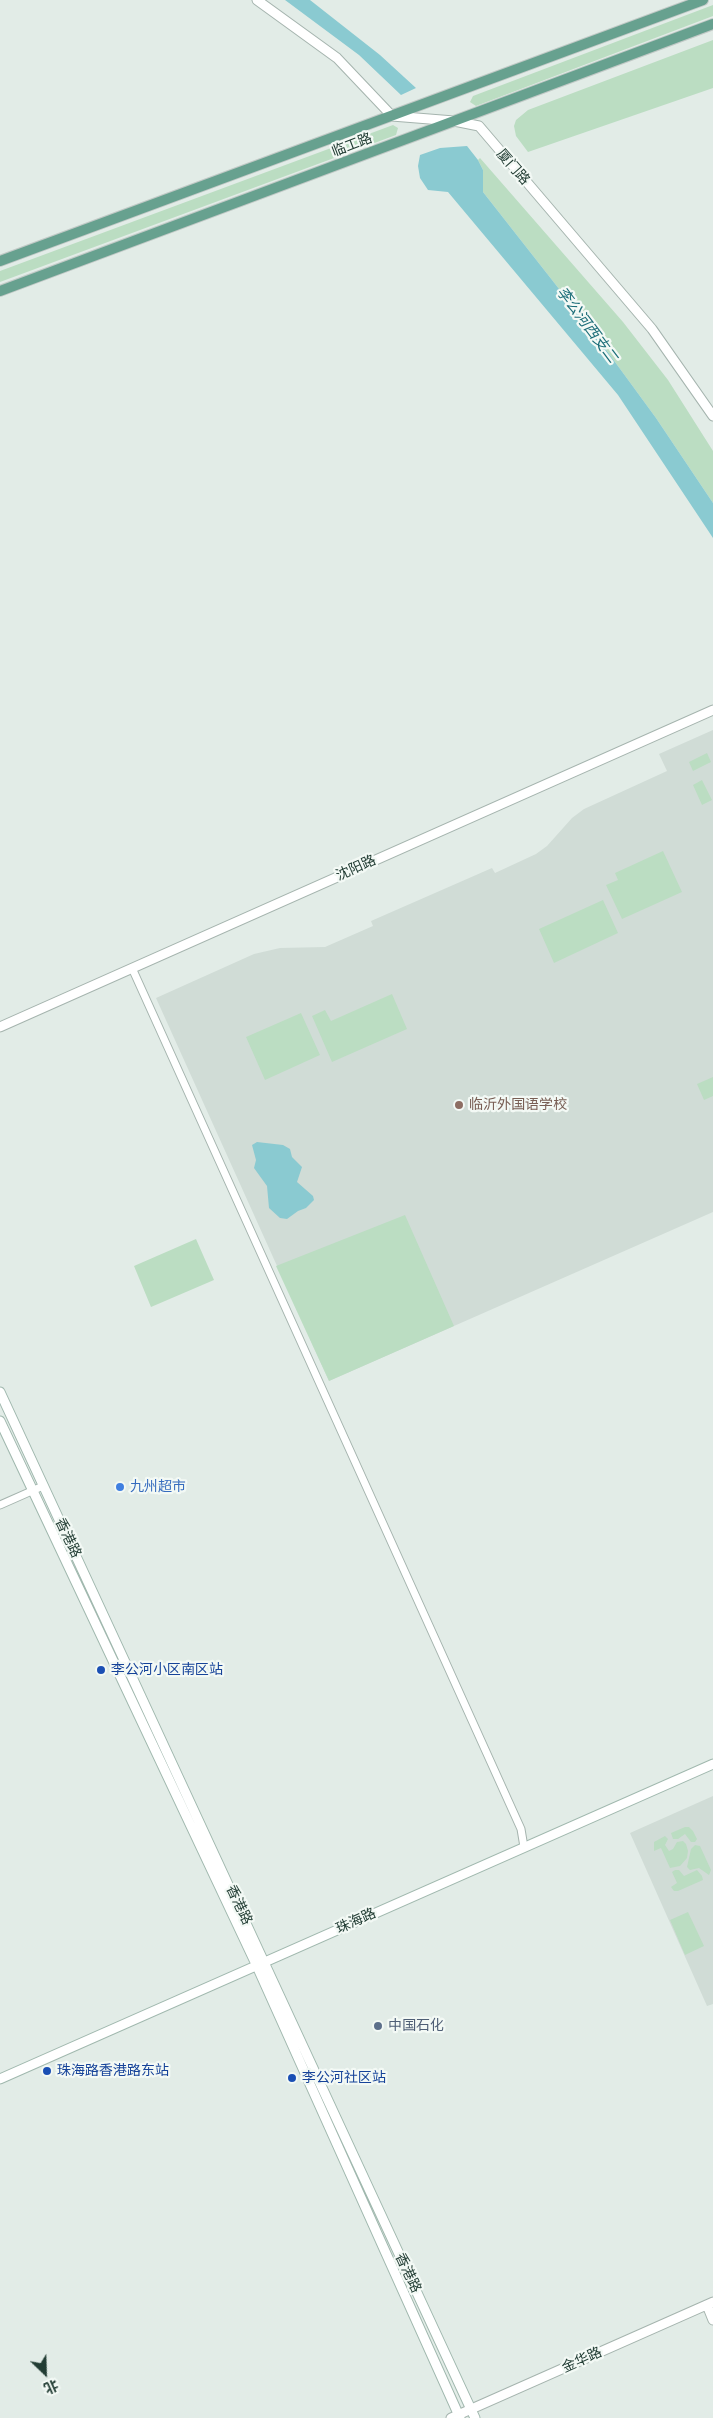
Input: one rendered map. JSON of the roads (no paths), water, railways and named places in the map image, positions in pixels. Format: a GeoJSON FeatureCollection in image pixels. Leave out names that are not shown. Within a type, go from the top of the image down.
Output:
{"type":"FeatureCollection","features":[{"type":"Feature","properties":{"kind":"main road"},"geometry":{"type":"LineString","coordinates":[[257,0],[337,58],[392,116]]}},
{"type":"Feature","properties":{"kind":"main road","name":"临工路"},"geometry":{"type":"LineString","coordinates":[[0,261],[703,0]]}},
{"type":"Feature","properties":{"kind":"main road","name":"临工路"},"geometry":{"type":"LineString","coordinates":[[0,291],[713,24]]}},
{"type":"Feature","properties":{"kind":"main road","name":"厦门路"},"geometry":{"type":"LineString","coordinates":[[392,116],[454,121],[479,126],[652,329],[713,416]]}},
{"type":"Feature","properties":{"kind":"main road","name":"沈阳路"},"geometry":{"type":"LineString","coordinates":[[0,1026],[713,710]]}},
{"type":"Feature","properties":{"kind":"main road","name":"香港路"},"geometry":{"type":"LineString","coordinates":[[0,1392],[265,1960],[475,2418]]}},
{"type":"Feature","properties":{"kind":"main road","name":"香港路"},"geometry":{"type":"LineString","coordinates":[[0,1421],[256,1964],[457,2417]]}},
{"type":"Feature","properties":{"kind":"main road","name":"珠海路"},"geometry":{"type":"LineString","coordinates":[[0,2079],[265,1960],[713,1764]]}},
{"type":"Feature","properties":{"kind":"main road"},"geometry":{"type":"LineString","coordinates":[[710,2304],[713,2320]]}},
{"type":"Feature","properties":{"kind":"main road","name":"金华路"},"geometry":{"type":"LineString","coordinates":[[457,2417],[471,2409],[710,2304]]}},
{"type":"Feature","properties":{"kind":"street"},"geometry":{"type":"LineString","coordinates":[[132,968],[522,1829],[524,1847]]}},
{"type":"Feature","properties":{"kind":"street"},"geometry":{"type":"LineString","coordinates":[[0,1505],[43,1486]]}},
{"type":"Feature","properties":{"kind":"water"},"geometry":{"type":"Polygon","coordinates":[[[285,0],[310,0],[380,55],[416,88],[401,95],[359,55],[285,0]]]}},
{"type":"Feature","properties":{"kind":"water","name":"李公河西支二"},"geometry":{"type":"Polygon","coordinates":[[[467,146],[483,170],[483,192],[596,336],[656,418],[713,503],[713,538],[618,395],[448,192],[428,190],[420,178],[418,166],[420,155],[440,148],[467,146]]]}},
{"type":"Feature","properties":{"kind":"water"},"geometry":{"type":"Polygon","coordinates":[[[257,1142],[283,1145],[290,1149],[292,1157],[302,1167],[297,1182],[313,1196],[314,1200],[306,1208],[287,1219],[280,1218],[269,1208],[267,1186],[254,1168],[256,1160],[252,1145],[257,1142]]]}},
{"type":"Feature","properties":{"kind":"place","name":"临沂外国语学校"},"geometry":{"type":"Point","coordinates":[459,1105]}},
{"type":"Feature","properties":{"kind":"place","name":"九州超市"},"geometry":{"type":"Point","coordinates":[120,1487]}},
{"type":"Feature","properties":{"kind":"place","name":"李公河小区南区站"},"geometry":{"type":"Point","coordinates":[101,1670]}},
{"type":"Feature","properties":{"kind":"place","name":"中国石化"},"geometry":{"type":"Point","coordinates":[378,2026]}},
{"type":"Feature","properties":{"kind":"place","name":"珠海路香港路东站"},"geometry":{"type":"Point","coordinates":[47,2071]}},
{"type":"Feature","properties":{"kind":"place","name":"李公河社区站"},"geometry":{"type":"Point","coordinates":[292,2078]}}]}
